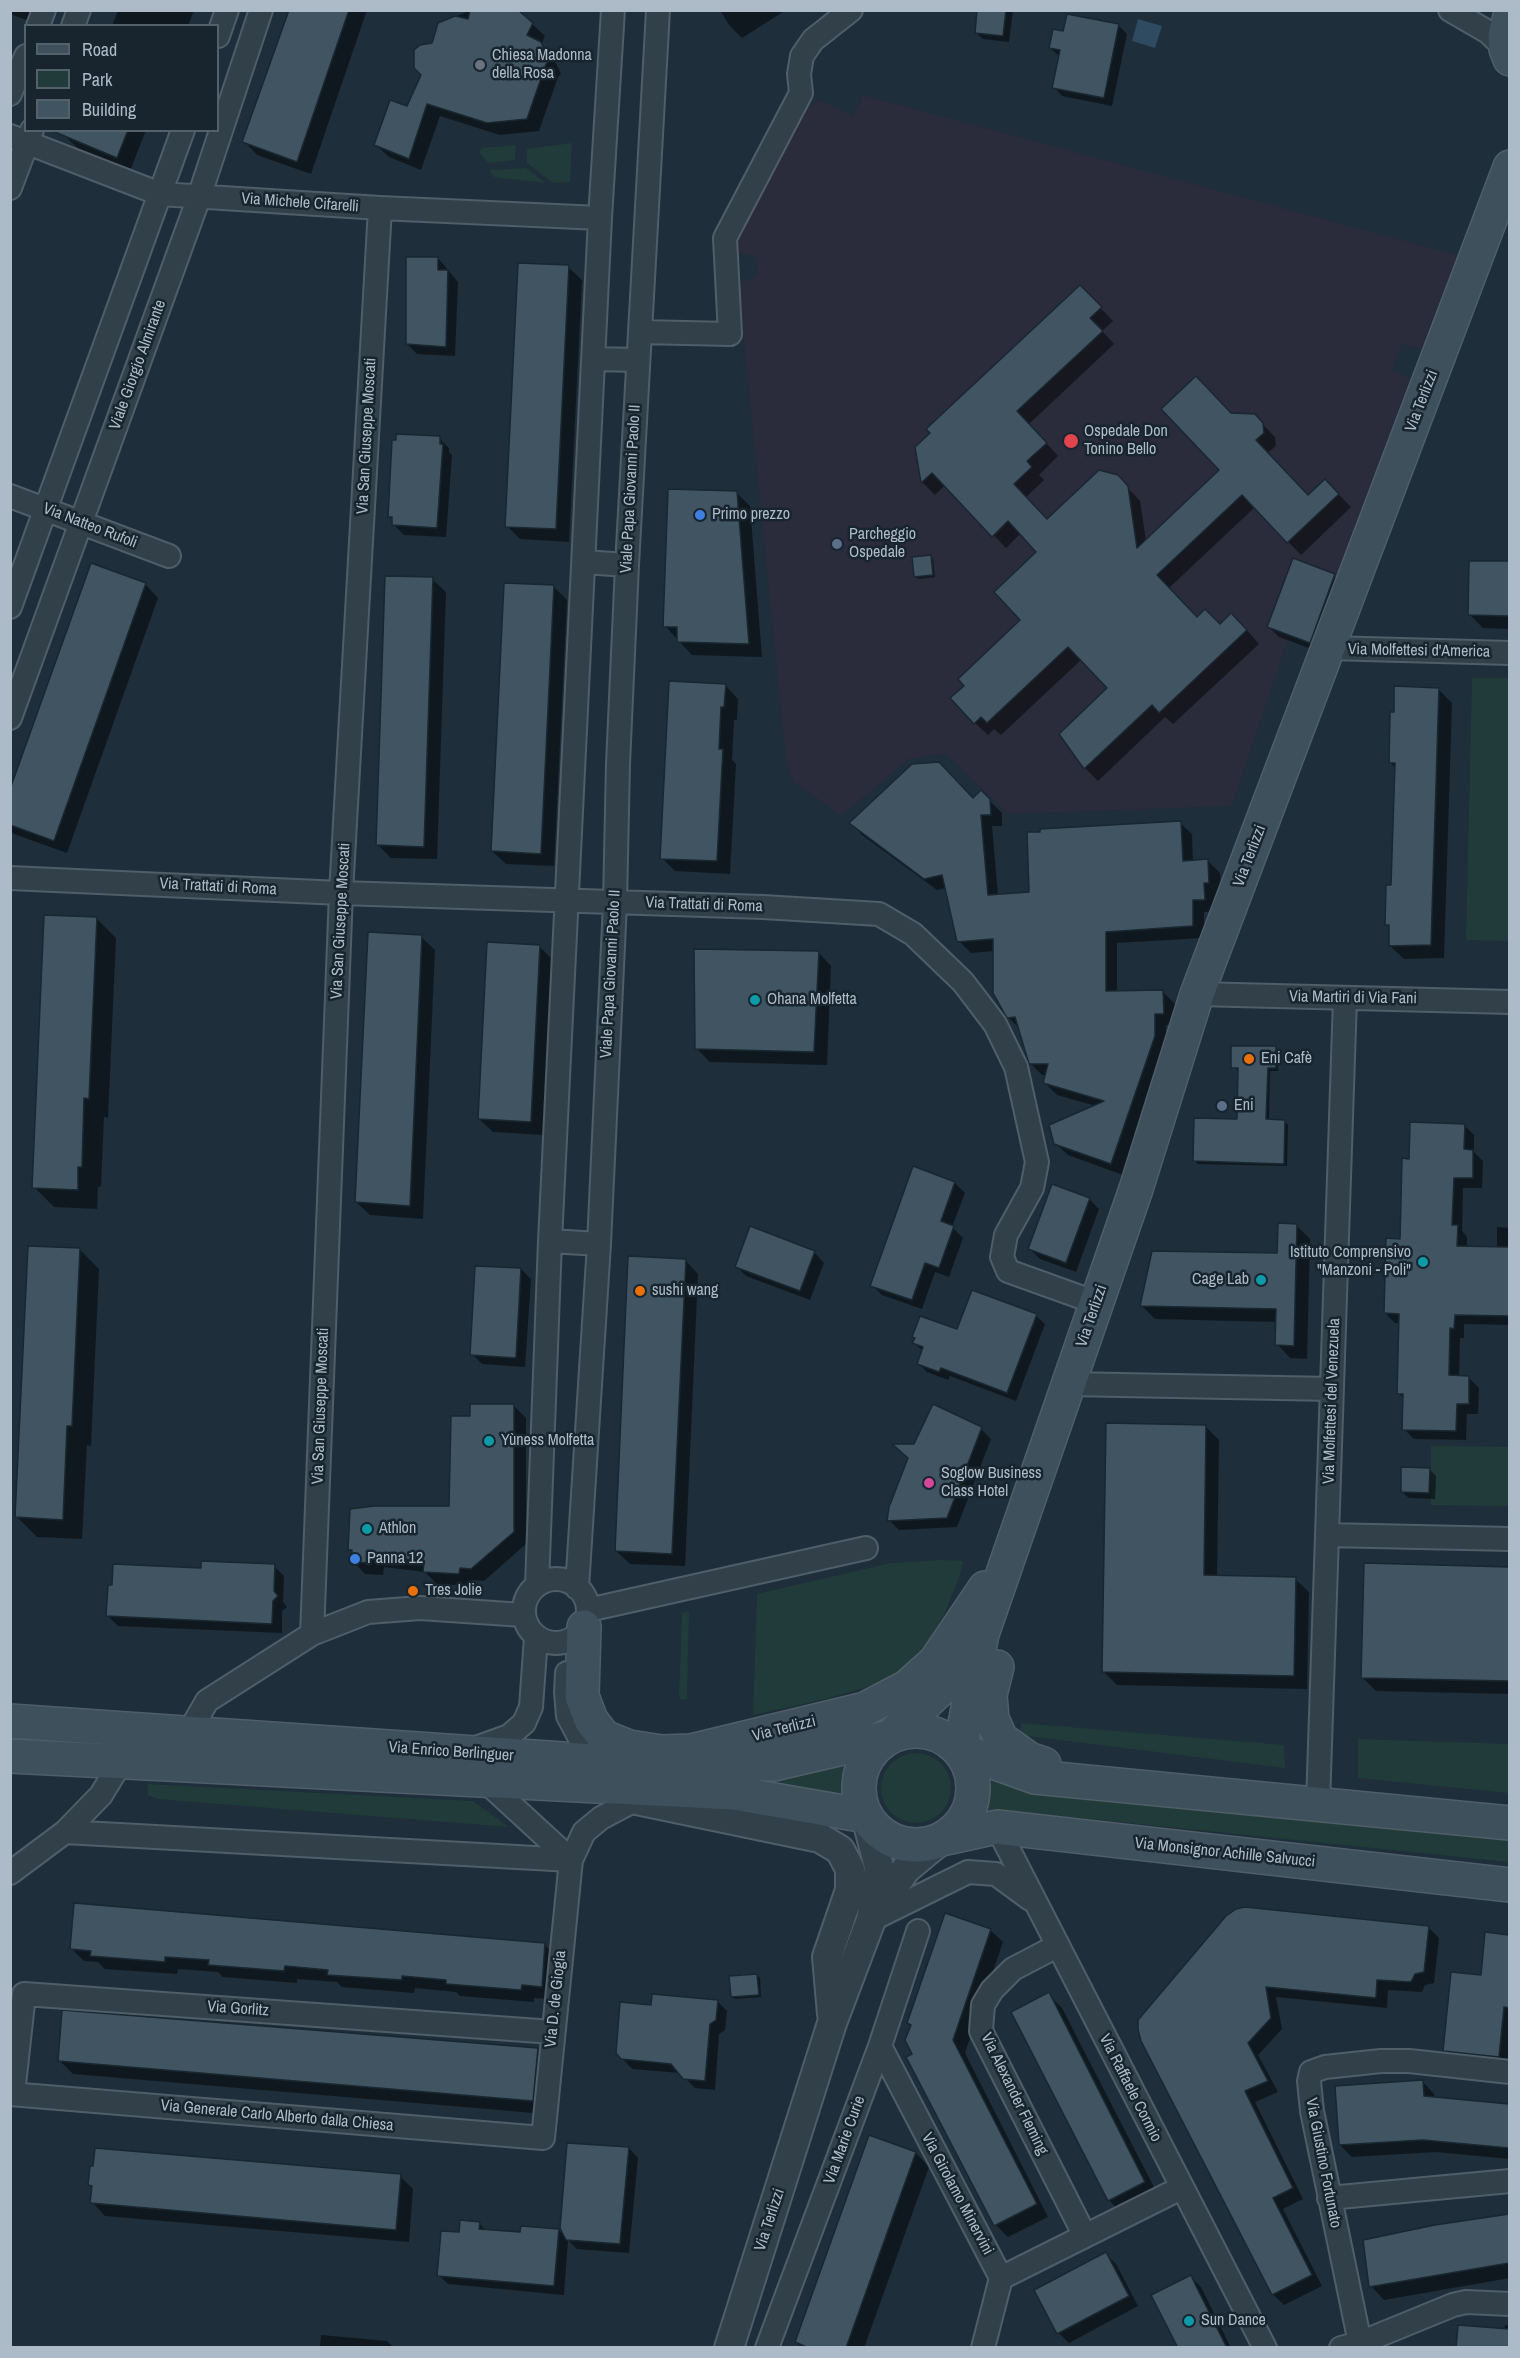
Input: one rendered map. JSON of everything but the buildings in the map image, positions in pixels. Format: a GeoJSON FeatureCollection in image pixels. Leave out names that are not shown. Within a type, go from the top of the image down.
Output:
{"type":"FeatureCollection","features":[{"type":"Feature","properties":{"kind":"main road","name":"Via Terlizzi"},"geometry":{"type":"LineString","coordinates":[[960,1750],[982,1634],[1136,1189],[1197,994],[1509,167]]}},
{"type":"Feature","properties":{"kind":"main road","name":"Via Terlizzi"},"geometry":{"type":"LineString","coordinates":[[580,1626],[582,1696],[591,1720],[604,1737],[629,1747],[662,1752],[691,1751],[865,1709],[907,1688],[935,1662],[1010,1552]]}},
{"type":"Feature","properties":{"kind":"main road","name":"Via Terlizzi"},"geometry":{"type":"LineString","coordinates":[[1010,1552],[1004,1640],[990,1695],[992,1719],[1001,1739],[1029,1759],[1105,1785]]}},
{"type":"Feature","properties":{"kind":"main road","name":"Via Terlizzi"},"geometry":{"type":"LineString","coordinates":[[890,1737],[948,1682],[982,1634]]}},
{"type":"Feature","properties":{"kind":"main road","name":"Via Enrico Berlinguer"},"geometry":{"type":"LineString","coordinates":[[10,1721],[592,1761],[774,1764],[890,1737]]}},
{"type":"Feature","properties":{"kind":"main road"},"geometry":{"type":"LineString","coordinates":[[960,1750],[970,1768],[974,1789],[970,1809],[958,1827],[942,1839],[928,1844],[913,1845],[899,1843],[886,1837],[874,1827],[866,1816],[859,1798],[859,1780],[864,1762],[875,1748],[890,1737],[904,1732],[920,1731],[934,1733],[948,1740],[960,1750],[1035,1777],[1509,1823]]}},
{"type":"Feature","properties":{"kind":"main road","name":"Via Enrico Berlinguer"},"geometry":{"type":"LineString","coordinates":[[10,1756],[734,1793],[866,1816]]}},
{"type":"Feature","properties":{"kind":"main road","name":"Via Monsignor Achille Salvucci"},"geometry":{"type":"LineString","coordinates":[[942,1839],[997,1827],[1509,1885]]}},
{"type":"Feature","properties":{"kind":"street"},"geometry":{"type":"LineString","coordinates":[[219,33],[227,10]]}},
{"type":"Feature","properties":{"kind":"street","name":"Viale Giorgio Almirante"},"geometry":{"type":"LineString","coordinates":[[10,718],[199,197],[261,10]]}},
{"type":"Feature","properties":{"kind":"street"},"geometry":{"type":"LineString","coordinates":[[537,1585],[550,1241],[595,359],[600,218],[613,10]]}},
{"type":"Feature","properties":{"kind":"street","name":"Viale Papa Giovanni Paolo II"},"geometry":{"type":"LineString","coordinates":[[577,1588],[598,1244],[615,903],[618,764],[627,565],[658,10]]}},
{"type":"Feature","properties":{"kind":"street"},"geometry":{"type":"LineString","coordinates":[[641,332],[730,334],[725,238],[801,93],[799,74],[802,56],[813,40],[851,10]]}},
{"type":"Feature","properties":{"kind":"street"},"geometry":{"type":"LineString","coordinates":[[1450,10],[1508,42]]}},
{"type":"Feature","properties":{"kind":"street"},"geometry":{"type":"LineString","coordinates":[[10,94],[24,61]]}},
{"type":"Feature","properties":{"kind":"street"},"geometry":{"type":"LineString","coordinates":[[10,607],[182,132]]}},
{"type":"Feature","properties":{"kind":"street"},"geometry":{"type":"LineString","coordinates":[[10,188],[23,136]]}},
{"type":"Feature","properties":{"kind":"street","name":"Via Michele Cifarelli"},"geometry":{"type":"LineString","coordinates":[[23,136],[160,194],[380,208],[600,218]]}},
{"type":"Feature","properties":{"kind":"street","name":"Via San Giuseppe Moscati"},"geometry":{"type":"LineString","coordinates":[[312,1634],[341,893],[380,208]]}},
{"type":"Feature","properties":{"kind":"street"},"geometry":{"type":"LineString","coordinates":[[595,359],[638,360]]}},
{"type":"Feature","properties":{"kind":"street","name":"Via Natteo Rufoli"},"geometry":{"type":"LineString","coordinates":[[10,496],[169,556]]}},
{"type":"Feature","properties":{"kind":"street"},"geometry":{"type":"LineString","coordinates":[[584,562],[627,565]]}},
{"type":"Feature","properties":{"kind":"street","name":"Via Molfettesi d'America"},"geometry":{"type":"LineString","coordinates":[[1329,648],[1509,653]]}},
{"type":"Feature","properties":{"kind":"street","name":"Via Trattati di Roma"},"geometry":{"type":"LineString","coordinates":[[10,878],[341,893],[763,907],[879,914],[914,934],[963,982],[995,1024],[1016,1067],[1037,1162],[1032,1188],[1006,1235],[1002,1257],[1008,1271],[1097,1303]]}},
{"type":"Feature","properties":{"kind":"street","name":"Via Martiri di Via Fani"},"geometry":{"type":"LineString","coordinates":[[1197,994],[1509,1002]]}},
{"type":"Feature","properties":{"kind":"street","name":"Via Molfettesi del Venezuela"},"geometry":{"type":"LineString","coordinates":[[1318,1804],[1345,998]]}},
{"type":"Feature","properties":{"kind":"street"},"geometry":{"type":"LineString","coordinates":[[550,1241],[598,1244]]}},
{"type":"Feature","properties":{"kind":"street"},"geometry":{"type":"LineString","coordinates":[[1068,1384],[1332,1389]]}},
{"type":"Feature","properties":{"kind":"street"},"geometry":{"type":"LineString","coordinates":[[1327,1535],[1509,1539]]}},
{"type":"Feature","properties":{"kind":"street"},"geometry":{"type":"LineString","coordinates":[[592,1761],[568,1716],[566,1692],[580,1626],[585,1598],[568,1582],[547,1581],[537,1585],[526,1598],[523,1615],[536,1637],[552,1643],[580,1626],[866,1548]]}},
{"type":"Feature","properties":{"kind":"street"},"geometry":{"type":"LineString","coordinates":[[188,1734],[207,1701],[312,1634],[368,1611],[420,1608],[523,1615]]}},
{"type":"Feature","properties":{"kind":"street"},"geometry":{"type":"LineString","coordinates":[[463,1752],[509,1736],[524,1723],[531,1707],[536,1637]]}},
{"type":"Feature","properties":{"kind":"street"},"geometry":{"type":"LineString","coordinates":[[10,1873],[65,1832],[101,1795],[121,1762]]}},
{"type":"Feature","properties":{"kind":"street"},"geometry":{"type":"LineString","coordinates":[[483,1779],[571,1860]]}},
{"type":"Feature","properties":{"kind":"street","name":"Via Terlizzi"},"geometry":{"type":"LineString","coordinates":[[548,1782],[820,1838],[840,1850],[850,1869],[850,1890],[827,1957],[832,2023]]}},
{"type":"Feature","properties":{"kind":"street","name":"Via D. de Giogia"},"geometry":{"type":"LineString","coordinates":[[543,2138],[571,1860],[584,1832],[601,1818],[635,1800]]}},
{"type":"Feature","properties":{"kind":"street","name":"Via Terlizzi"},"geometry":{"type":"LineString","coordinates":[[729,2348],[832,2023],[870,1920],[879,1868],[866,1816]]}},
{"type":"Feature","properties":{"kind":"street","name":"Via Raffaele Cormio"},"geometry":{"type":"LineString","coordinates":[[997,1827],[1265,2348]]}},
{"type":"Feature","properties":{"kind":"street"},"geometry":{"type":"LineString","coordinates":[[65,1832],[571,1860]]}},
{"type":"Feature","properties":{"kind":"street","name":"Via Terlizzi"},"geometry":{"type":"LineString","coordinates":[[870,1920],[906,1869],[942,1839]]}},
{"type":"Feature","properties":{"kind":"street"},"geometry":{"type":"LineString","coordinates":[[870,1920],[968,1872],[996,1875],[1034,1901]]}},
{"type":"Feature","properties":{"kind":"street","name":"Via Marie Curie"},"geometry":{"type":"LineString","coordinates":[[767,2348],[880,2046],[918,1931]]}},
{"type":"Feature","properties":{"kind":"street","name":"Via Alexander Fleming"},"geometry":{"type":"LineString","coordinates":[[1057,1946],[1013,1969],[992,1990],[983,2006],[981,2031],[1085,2236]]}},
{"type":"Feature","properties":{"kind":"street","name":"Via Gorlitz"},"geometry":{"type":"LineString","coordinates":[[12,2094],[24,1994],[553,2032]]}},
{"type":"Feature","properties":{"kind":"street","name":"Via Girolamo Minervini"},"geometry":{"type":"LineString","coordinates":[[880,2046],[1001,2278]]}},
{"type":"Feature","properties":{"kind":"street","name":"Via Giustino Fortunato"},"geometry":{"type":"LineString","coordinates":[[1350,2345],[1329,2198],[1312,2111],[1309,2081],[1311,2072],[1325,2067],[1381,2061],[1409,2061],[1509,2072]]}},
{"type":"Feature","properties":{"kind":"street","name":"Via Generale Carlo Alberto dalla Chiesa"},"geometry":{"type":"LineString","coordinates":[[12,2094],[543,2138]]}},
{"type":"Feature","properties":{"kind":"street"},"geometry":{"type":"LineString","coordinates":[[1329,2198],[1509,2181]]}},
{"type":"Feature","properties":{"kind":"street"},"geometry":{"type":"LineString","coordinates":[[983,2348],[1001,2278],[1181,2188]]}},
{"type":"Feature","properties":{"kind":"street"},"geometry":{"type":"LineString","coordinates":[[1350,2345],[1453,2305],[1466,2302],[1509,2304]]}},
{"type":"Feature","properties":{"kind":"shaded area"},"geometry":{"type":"Polygon","coordinates":[[[1138,19],[1162,26],[1155,48],[1132,41],[1138,19]]]}},
{"type":"Feature","properties":{"kind":"shaded area","name":"Ospedale Don Tonino Bello"},"geometry":{"type":"Polygon","coordinates":[[[863,95],[1457,255],[1421,349],[1402,344],[1396,358],[1392,370],[1410,379],[1310,644],[1291,636],[1287,643],[1232,806],[1008,814],[945,753],[909,759],[841,816],[794,782],[786,762],[738,284],[758,275],[755,256],[735,252],[734,240],[803,110],[820,100],[853,116],[863,95]]]}},
{"type":"Feature","properties":{"kind":"green space"},"geometry":{"type":"Polygon","coordinates":[[[572,143],[570,182],[553,183],[527,163],[527,149],[572,143]]]}},
{"type":"Feature","properties":{"kind":"green space"},"geometry":{"type":"Polygon","coordinates":[[[516,145],[515,160],[488,163],[479,152],[482,148],[516,145]]]}},
{"type":"Feature","properties":{"kind":"green space"},"geometry":{"type":"Polygon","coordinates":[[[526,168],[545,183],[494,177],[489,170],[526,168]]]}},
{"type":"Feature","properties":{"kind":"green space"},"geometry":{"type":"Polygon","coordinates":[[[1472,678],[1509,678],[1509,941],[1466,940],[1472,678]]]}},
{"type":"Feature","properties":{"kind":"green space"},"geometry":{"type":"Polygon","coordinates":[[[1431,1446],[1509,1447],[1509,1506],[1431,1505],[1431,1446]]]}},
{"type":"Feature","properties":{"kind":"green space"},"geometry":{"type":"Polygon","coordinates":[[[963,1561],[960,1575],[944,1615],[925,1647],[908,1665],[878,1684],[826,1699],[753,1715],[757,1594],[891,1563],[963,1561]]]}},
{"type":"Feature","properties":{"kind":"green space"},"geometry":{"type":"Polygon","coordinates":[[[689,1611],[687,1699],[681,1700],[679,1696],[682,1613],[689,1611]]]}},
{"type":"Feature","properties":{"kind":"green space"},"geometry":{"type":"Polygon","coordinates":[[[1021,1723],[1284,1745],[1285,1768],[1020,1735],[1021,1723]]]}},
{"type":"Feature","properties":{"kind":"green space"},"geometry":{"type":"Polygon","coordinates":[[[10,1736],[848,1761],[844,1802],[11,1744],[10,1736]]]}},
{"type":"Feature","properties":{"kind":"green space"},"geometry":{"type":"Polygon","coordinates":[[[1358,1739],[1509,1744],[1509,1793],[1358,1778],[1358,1739]]]}},
{"type":"Feature","properties":{"kind":"green space"},"geometry":{"type":"Polygon","coordinates":[[[909,1753],[923,1753],[936,1759],[945,1768],[951,1781],[949,1801],[941,1813],[923,1823],[909,1823],[896,1817],[887,1808],[881,1795],[881,1781],[887,1768],[896,1759],[909,1753]]]}},
{"type":"Feature","properties":{"kind":"green space"},"geometry":{"type":"Polygon","coordinates":[[[984,1769],[1509,1839],[1509,1862],[1032,1813],[982,1822],[987,1792],[984,1769]]]}},
{"type":"Feature","properties":{"kind":"green space"},"geometry":{"type":"Polygon","coordinates":[[[148,1784],[473,1801],[509,1827],[157,1799],[148,1795],[148,1784]]]}},
{"type":"Feature","properties":{"kind":"place","name":"Chiesa Madonna della Rosa"},"geometry":{"type":"Point","coordinates":[480,65]}},
{"type":"Feature","properties":{"kind":"place","name":"Ospedale Don Tonino Bello"},"geometry":{"type":"Point","coordinates":[1071,441]}},
{"type":"Feature","properties":{"kind":"place","name":"Primo prezzo"},"geometry":{"type":"Point","coordinates":[700,515]}},
{"type":"Feature","properties":{"kind":"place","name":"Parcheggio Ospedale"},"geometry":{"type":"Point","coordinates":[837,544]}},
{"type":"Feature","properties":{"kind":"place","name":"Ohana Molfetta"},"geometry":{"type":"Point","coordinates":[755,1000]}},
{"type":"Feature","properties":{"kind":"place","name":"Eni Cafè"},"geometry":{"type":"Point","coordinates":[1249,1059]}},
{"type":"Feature","properties":{"kind":"place","name":"Eni"},"geometry":{"type":"Point","coordinates":[1222,1106]}},
{"type":"Feature","properties":{"kind":"place","name":"Istituto Comprensivo \"Manzoni - Poli\""},"geometry":{"type":"Point","coordinates":[1423,1262]}},
{"type":"Feature","properties":{"kind":"place","name":"Cage Lab"},"geometry":{"type":"Point","coordinates":[1261,1280]}},
{"type":"Feature","properties":{"kind":"place","name":"sushi wang"},"geometry":{"type":"Point","coordinates":[640,1291]}},
{"type":"Feature","properties":{"kind":"place","name":"Yùness Molfetta"},"geometry":{"type":"Point","coordinates":[489,1441]}},
{"type":"Feature","properties":{"kind":"place","name":"Soglow Business Class Hotel"},"geometry":{"type":"Point","coordinates":[929,1483]}},
{"type":"Feature","properties":{"kind":"place","name":"Athlon"},"geometry":{"type":"Point","coordinates":[367,1529]}},
{"type":"Feature","properties":{"kind":"place","name":"Panna 12"},"geometry":{"type":"Point","coordinates":[355,1559]}},
{"type":"Feature","properties":{"kind":"place","name":"Tres Jolie"},"geometry":{"type":"Point","coordinates":[413,1591]}},
{"type":"Feature","properties":{"kind":"place","name":"Sun Dance"},"geometry":{"type":"Point","coordinates":[1189,2321]}}]}
